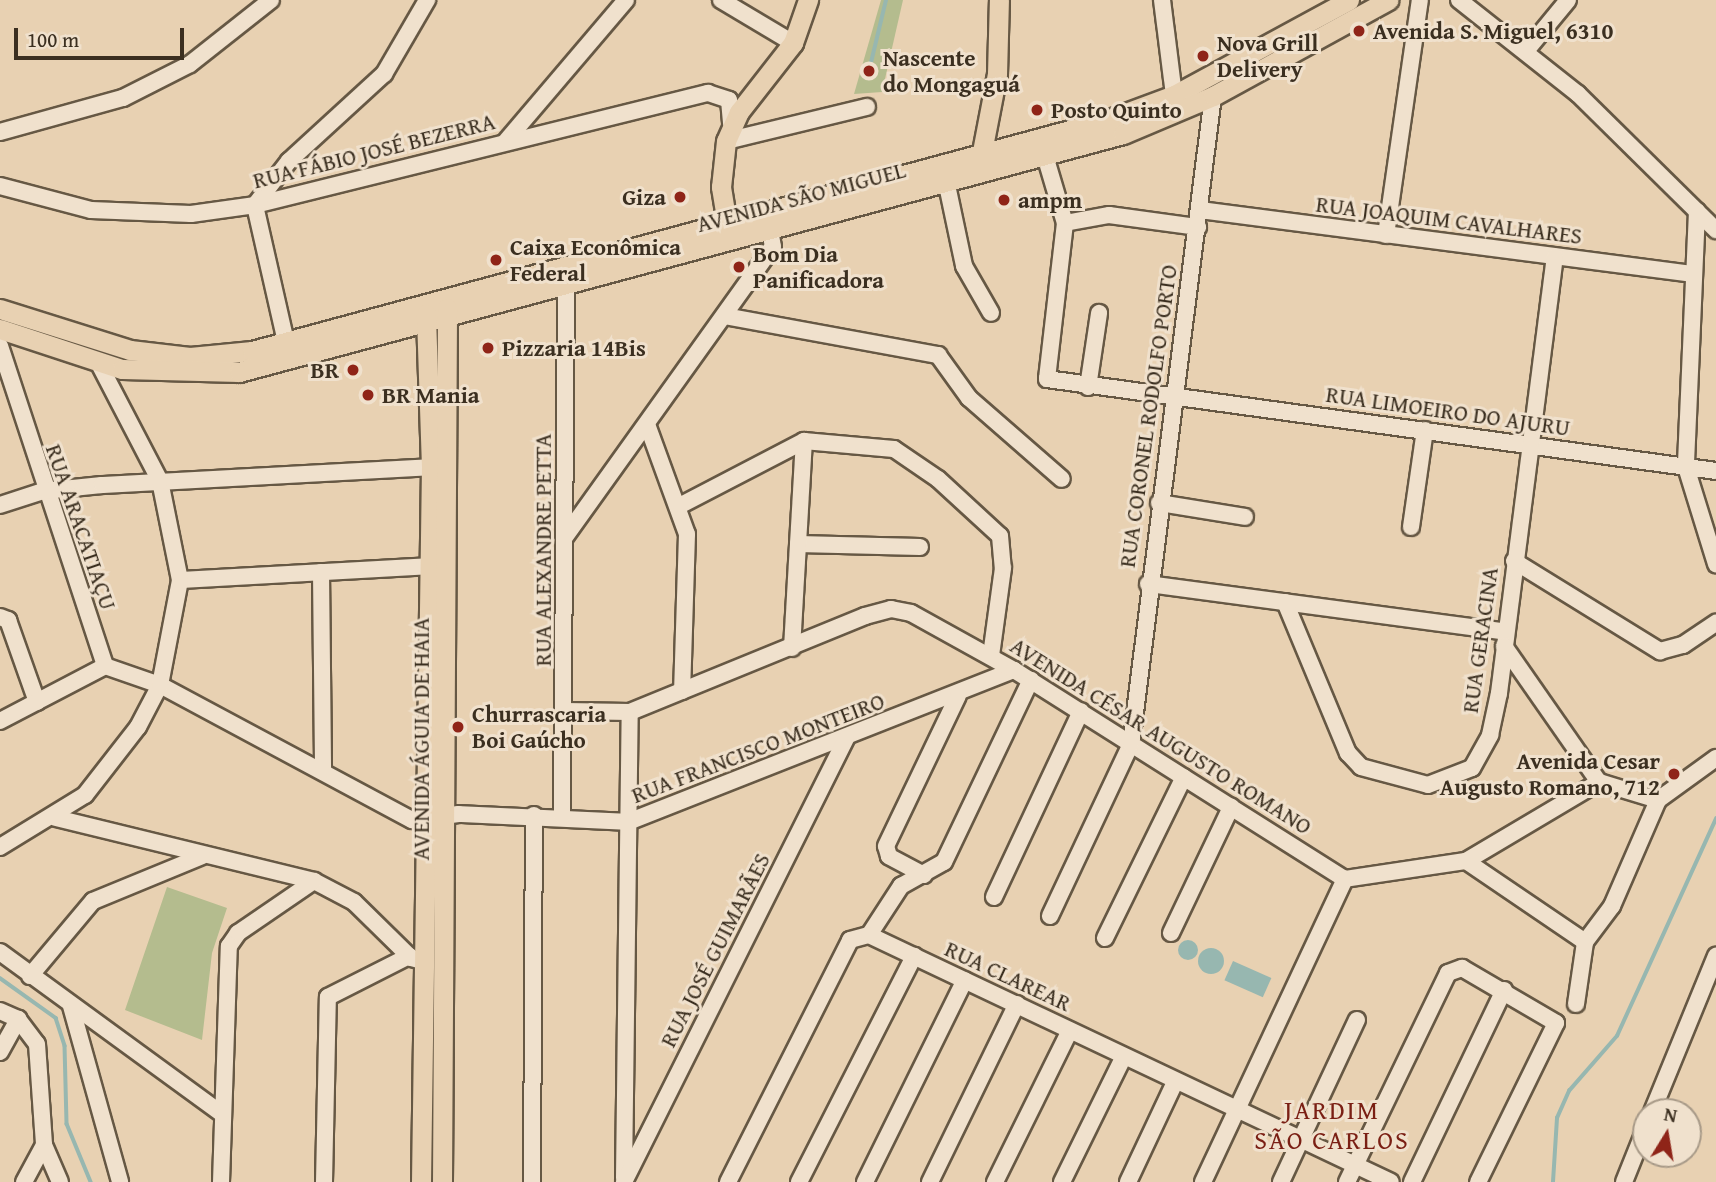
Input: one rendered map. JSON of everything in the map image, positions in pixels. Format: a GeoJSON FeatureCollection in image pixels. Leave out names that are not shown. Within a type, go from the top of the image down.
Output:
{"type":"FeatureCollection","features":[{"type":"Feature","properties":{"kind":"main road"},"geometry":{"type":"LineString","coordinates":[[727,232],[729,133],[793,43],[808,0]]}},
{"type":"Feature","properties":{"kind":"main road"},"geometry":{"type":"LineString","coordinates":[[953,183],[983,153],[999,52],[999,0]]}},
{"type":"Feature","properties":{"kind":"main road","name":"AVENIDA SÃO MIGUEL"},"geometry":{"type":"LineString","coordinates":[[0,329],[98,362],[154,373],[239,372],[448,320],[1174,95],[1349,0]]}},
{"type":"Feature","properties":{"kind":"main road","name":"AVENIDA SÃO MIGUEL"},"geometry":{"type":"LineString","coordinates":[[0,309],[159,355],[220,356],[286,342],[446,297],[727,232],[770,230],[1046,159],[1158,122],[1213,96],[1388,0]]}},
{"type":"Feature","properties":{"kind":"main road","name":"AVENIDA ÁGUIA DE HAIA"},"geometry":{"type":"LineString","coordinates":[[442,1182],[446,819],[446,297]]}},
{"type":"Feature","properties":{"kind":"main road","name":"AVENIDA ÁGUIA DE HAIA"},"geometry":{"type":"LineString","coordinates":[[421,1182],[416,959],[425,821],[431,467],[425,303]]}},
{"type":"Feature","properties":{"kind":"street"},"geometry":{"type":"LineString","coordinates":[[0,132],[90,111],[133,93],[190,64],[271,0]]}},
{"type":"Feature","properties":{"kind":"street"},"geometry":{"type":"LineString","coordinates":[[286,342],[255,205],[289,161],[384,74],[427,0]]}},
{"type":"Feature","properties":{"kind":"street"},"geometry":{"type":"LineString","coordinates":[[506,141],[625,0]]}},
{"type":"Feature","properties":{"kind":"street"},"geometry":{"type":"LineString","coordinates":[[721,0],[793,43]]}},
{"type":"Feature","properties":{"kind":"street"},"geometry":{"type":"LineString","coordinates":[[1161,0],[1174,95]]}},
{"type":"Feature","properties":{"kind":"street"},"geometry":{"type":"LineString","coordinates":[[1386,235],[1420,0]]}},
{"type":"Feature","properties":{"kind":"street"},"geometry":{"type":"LineString","coordinates":[[1459,0],[1526,51],[1716,230]]}},
{"type":"Feature","properties":{"kind":"street"},"geometry":{"type":"LineString","coordinates":[[1526,51],[1569,0]]}},
{"type":"Feature","properties":{"kind":"street","name":"RUA FÁBIO JOSÉ BEZERRA"},"geometry":{"type":"LineString","coordinates":[[0,186],[36,200],[134,214],[255,205],[708,93],[729,100],[729,133]]}},
{"type":"Feature","properties":{"kind":"street","name":"RUA CORONEL RODOLFO PORTO"},"geometry":{"type":"LineString","coordinates":[[1050,916],[1131,744],[1148,584],[1198,227],[1213,96]]}},
{"type":"Feature","properties":{"kind":"street"},"geometry":{"type":"LineString","coordinates":[[729,133],[867,107]]}},
{"type":"Feature","properties":{"kind":"street"},"geometry":{"type":"LineString","coordinates":[[1046,159],[1065,223],[1108,215],[1198,227]]}},
{"type":"Feature","properties":{"kind":"street"},"geometry":{"type":"LineString","coordinates":[[953,183],[964,266],[991,313]]}},
{"type":"Feature","properties":{"kind":"street","name":"RUA JOAQUIM CAVALHARES"},"geometry":{"type":"LineString","coordinates":[[1200,210],[1692,274]]}},
{"type":"Feature","properties":{"kind":"street"},"geometry":{"type":"LineString","coordinates":[[1697,211],[1692,274],[1686,467],[1716,564]]}},
{"type":"Feature","properties":{"kind":"street","name":"RUA LIMOEIRO DO AJURU"},"geometry":{"type":"LineString","coordinates":[[1065,223],[1047,379],[1088,387],[1716,471]]}},
{"type":"Feature","properties":{"kind":"street"},"geometry":{"type":"LineString","coordinates":[[565,537],[648,427],[773,247],[770,230]]}},
{"type":"Feature","properties":{"kind":"street","name":"RUA GERACINA"},"geometry":{"type":"LineString","coordinates":[[1285,603],[1348,753],[1371,774],[1402,782],[1451,781],[1472,768],[1490,735],[1555,257]]}},
{"type":"Feature","properties":{"kind":"street","name":"RUA ALEXANDRE PETTA"},"geometry":{"type":"LineString","coordinates":[[562,816],[565,711],[566,285]]}},
{"type":"Feature","properties":{"kind":"street"},"geometry":{"type":"LineString","coordinates":[[1088,387],[1099,313]]}},
{"type":"Feature","properties":{"kind":"street"},"geometry":{"type":"LineString","coordinates":[[726,316],[938,355],[969,398],[1062,479]]}},
{"type":"Feature","properties":{"kind":"street","name":"RUA ARACATIAÇU"},"geometry":{"type":"LineString","coordinates":[[0,346],[43,491],[104,666]]}},
{"type":"Feature","properties":{"kind":"street"},"geometry":{"type":"LineString","coordinates":[[0,846],[56,818],[112,764],[160,685],[180,580],[160,481],[98,362]]}},
{"type":"Feature","properties":{"kind":"street"},"geometry":{"type":"LineString","coordinates":[[648,427],[681,505],[688,563],[682,691]]}},
{"type":"Feature","properties":{"kind":"street"},"geometry":{"type":"LineString","coordinates":[[1411,527],[1425,430]]}},
{"type":"Feature","properties":{"kind":"street"},"geometry":{"type":"LineString","coordinates":[[681,505],[804,441],[894,449],[992,526],[1004,550],[990,656]]}},
{"type":"Feature","properties":{"kind":"street"},"geometry":{"type":"LineString","coordinates":[[792,648],[804,441]]}},
{"type":"Feature","properties":{"kind":"street"},"geometry":{"type":"LineString","coordinates":[[0,505],[43,491],[160,481],[431,467]]}},
{"type":"Feature","properties":{"kind":"street"},"geometry":{"type":"LineString","coordinates":[[1159,503],[1245,517]]}},
{"type":"Feature","properties":{"kind":"street"},"geometry":{"type":"LineString","coordinates":[[798,544],[920,547]]}},
{"type":"Feature","properties":{"kind":"street"},"geometry":{"type":"LineString","coordinates":[[1514,561],[1660,651],[1683,645],[1716,623]]}},
{"type":"Feature","properties":{"kind":"street"},"geometry":{"type":"LineString","coordinates":[[180,580],[429,566]]}},
{"type":"Feature","properties":{"kind":"street"},"geometry":{"type":"LineString","coordinates":[[321,572],[323,770]]}},
{"type":"Feature","properties":{"kind":"street"},"geometry":{"type":"LineString","coordinates":[[1148,584],[1505,639],[1599,782],[1658,800]]}},
{"type":"Feature","properties":{"kind":"street","name":"AVENIDA CÉSAR AUGUSTO ROMANO"},"geometry":{"type":"LineString","coordinates":[[565,711],[631,712],[891,609],[929,620],[1031,680],[1345,879]]}},
{"type":"Feature","properties":{"kind":"street"},"geometry":{"type":"LineString","coordinates":[[0,617],[8,620],[37,702]]}},
{"type":"Feature","properties":{"kind":"street"},"geometry":{"type":"LineString","coordinates":[[0,721],[104,666],[160,685],[412,820],[425,821]]}},
{"type":"Feature","properties":{"kind":"street","name":"RUA FRANCISCO MONTEIRO"},"geometry":{"type":"LineString","coordinates":[[425,821],[534,815],[628,822],[958,696],[1014,670]]}},
{"type":"Feature","properties":{"kind":"street"},"geometry":{"type":"LineString","coordinates":[[728,1182],[850,940],[869,935],[901,887],[944,862],[1031,680]]}},
{"type":"Feature","properties":{"kind":"street"},"geometry":{"type":"LineString","coordinates":[[924,875],[889,856],[886,846],[958,696]]}},
{"type":"Feature","properties":{"kind":"street"},"geometry":{"type":"LineString","coordinates":[[994,897],[1081,711]]}},
{"type":"Feature","properties":{"kind":"street"},"geometry":{"type":"LineString","coordinates":[[624,1182],[631,712]]}},
{"type":"Feature","properties":{"kind":"street","name":"RUA JOSÉ GUIMARÃES"},"geometry":{"type":"LineString","coordinates":[[624,1182],[846,738]]}},
{"type":"Feature","properties":{"kind":"street"},"geometry":{"type":"LineString","coordinates":[[1576,1004],[1585,942],[1612,906],[1658,800],[1716,758]]}},
{"type":"Feature","properties":{"kind":"street"},"geometry":{"type":"LineString","coordinates":[[1105,938],[1184,777]]}},
{"type":"Feature","properties":{"kind":"street"},"geometry":{"type":"LineString","coordinates":[[1203,1182],[1345,879],[1466,861],[1599,782]]}},
{"type":"Feature","properties":{"kind":"street"},"geometry":{"type":"LineString","coordinates":[[1171,933],[1231,807]]}},
{"type":"Feature","properties":{"kind":"street"},"geometry":{"type":"LineString","coordinates":[[532,1182],[534,815]]}},
{"type":"Feature","properties":{"kind":"street"},"geometry":{"type":"LineString","coordinates":[[56,818],[202,856],[314,881],[373,917],[416,959],[328,997],[324,1182]]}},
{"type":"Feature","properties":{"kind":"street"},"geometry":{"type":"LineString","coordinates":[[30,976],[93,901],[202,856]]}},
{"type":"Feature","properties":{"kind":"street"},"geometry":{"type":"LineString","coordinates":[[1466,861],[1585,942]]}},
{"type":"Feature","properties":{"kind":"street"},"geometry":{"type":"LineString","coordinates":[[221,1182],[221,1113],[229,946],[238,933],[314,881]]}},
{"type":"Feature","properties":{"kind":"street","name":"RUA CLAREAR"},"geometry":{"type":"LineString","coordinates":[[869,935],[1238,1112],[1391,1182]]}},
{"type":"Feature","properties":{"kind":"street"},"geometry":{"type":"LineString","coordinates":[[0,952],[221,1113]]}},
{"type":"Feature","properties":{"kind":"street"},"geometry":{"type":"LineString","coordinates":[[799,1182],[914,956]]}},
{"type":"Feature","properties":{"kind":"street"},"geometry":{"type":"LineString","coordinates":[[1658,1098],[1714,967]]}},
{"type":"Feature","properties":{"kind":"street"},"geometry":{"type":"LineString","coordinates":[[1347,1182],[1448,973],[1462,968],[1555,1021],[1478,1182]]}},
{"type":"Feature","properties":{"kind":"street"},"geometry":{"type":"LineString","coordinates":[[865,1182],[965,981]]}},
{"type":"Feature","properties":{"kind":"street"},"geometry":{"type":"LineString","coordinates":[[1412,1182],[1504,990]]}},
{"type":"Feature","properties":{"kind":"street"},"geometry":{"type":"LineString","coordinates":[[930,1182],[1017,1004]]}},
{"type":"Feature","properties":{"kind":"street"},"geometry":{"type":"LineString","coordinates":[[71,1006],[120,1182]]}},
{"type":"Feature","properties":{"kind":"street"},"geometry":{"type":"LineString","coordinates":[[0,1011],[18,1020],[32,1032],[41,1059],[44,1145],[60,1182]]}},
{"type":"Feature","properties":{"kind":"street"},"geometry":{"type":"LineString","coordinates":[[0,1052],[18,1020]]}},
{"type":"Feature","properties":{"kind":"street"},"geometry":{"type":"LineString","coordinates":[[1281,1182],[1357,1020]]}},
{"type":"Feature","properties":{"kind":"street"},"geometry":{"type":"LineString","coordinates":[[995,1182],[1070,1030]]}},
{"type":"Feature","properties":{"kind":"street"},"geometry":{"type":"LineString","coordinates":[[1062,1182],[1124,1056]]}},
{"type":"Feature","properties":{"kind":"street"},"geometry":{"type":"LineString","coordinates":[[1128,1182],[1175,1082]]}},
{"type":"Feature","properties":{"kind":"street"},"geometry":{"type":"LineString","coordinates":[[24,1182],[44,1145]]}},
{"type":"Feature","properties":{"kind":"street"},"geometry":{"type":"LineString","coordinates":[[1624,1182],[1632,1162]]}},
{"type":"Feature","properties":{"kind":"green space"},"geometry":{"type":"Polygon","coordinates":[[[881,0],[903,0],[882,92],[854,94],[881,0]]]}},
{"type":"Feature","properties":{"kind":"green space"},"geometry":{"type":"Polygon","coordinates":[[[167,887],[227,908],[212,953],[202,1040],[125,1010],[167,887]]]}},
{"type":"Feature","properties":{"kind":"water"},"geometry":{"type":"Polygon","coordinates":[[[1188,940],[1195,943],[1198,950],[1195,957],[1188,960],[1181,957],[1178,950],[1181,943],[1188,940]]]}},
{"type":"Feature","properties":{"kind":"water"},"geometry":{"type":"Polygon","coordinates":[[[1211,948],[1220,952],[1224,961],[1220,970],[1211,974],[1202,970],[1198,961],[1202,952],[1211,948]]]}},
{"type":"Feature","properties":{"kind":"water"},"geometry":{"type":"Polygon","coordinates":[[[1233,961],[1271,978],[1263,997],[1224,980],[1233,961]]]}},
{"type":"Feature","properties":{"kind":"waterway"},"geometry":{"type":"LineString","coordinates":[[869,71],[886,0]]}},
{"type":"Feature","properties":{"kind":"waterway"},"geometry":{"type":"LineString","coordinates":[[1553,1182],[1557,1118],[1569,1091],[1617,1036],[1716,819]]}},
{"type":"Feature","properties":{"kind":"waterway"},"geometry":{"type":"LineString","coordinates":[[0,978],[56,1018],[65,1046],[67,1124],[91,1182]]}},
{"type":"Feature","properties":{"kind":"place","name":"Avenida S. Miguel, 6310"},"geometry":{"type":"Point","coordinates":[1359,31]}},
{"type":"Feature","properties":{"kind":"place","name":"Nova Grill Delivery"},"geometry":{"type":"Point","coordinates":[1203,56]}},
{"type":"Feature","properties":{"kind":"place","name":"Nascente do Mongaguá"},"geometry":{"type":"Point","coordinates":[869,71]}},
{"type":"Feature","properties":{"kind":"place","name":"Posto Quinto"},"geometry":{"type":"Point","coordinates":[1037,110]}},
{"type":"Feature","properties":{"kind":"place","name":"Giza"},"geometry":{"type":"Point","coordinates":[680,197]}},
{"type":"Feature","properties":{"kind":"place","name":"ampm"},"geometry":{"type":"Point","coordinates":[1004,200]}},
{"type":"Feature","properties":{"kind":"place","name":"Caixa Econômica Federal"},"geometry":{"type":"Point","coordinates":[496,260]}},
{"type":"Feature","properties":{"kind":"place","name":"Bom Dia Panificadora"},"geometry":{"type":"Point","coordinates":[739,267]}},
{"type":"Feature","properties":{"kind":"place","name":"Pizzaria 14Bis"},"geometry":{"type":"Point","coordinates":[488,348]}},
{"type":"Feature","properties":{"kind":"place","name":"BR"},"geometry":{"type":"Point","coordinates":[353,370]}},
{"type":"Feature","properties":{"kind":"place","name":"BR Mania"},"geometry":{"type":"Point","coordinates":[368,395]}},
{"type":"Feature","properties":{"kind":"place","name":"Churrascaria Boi Gaúcho"},"geometry":{"type":"Point","coordinates":[458,727]}},
{"type":"Feature","properties":{"kind":"place","name":"Avenida Cesar Augusto Romano, 712"},"geometry":{"type":"Point","coordinates":[1674,774]}},
{"type":"Feature","properties":{"kind":"district","name":"JARDIM SÃO CARLOS"},"geometry":{"type":"Point","coordinates":[1332,1125]}}]}
